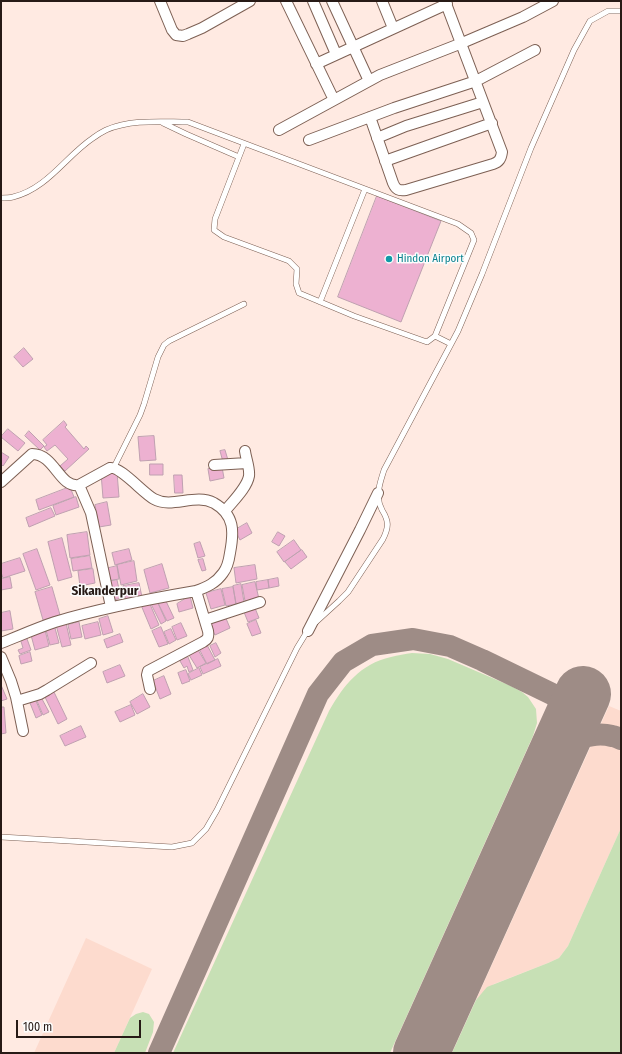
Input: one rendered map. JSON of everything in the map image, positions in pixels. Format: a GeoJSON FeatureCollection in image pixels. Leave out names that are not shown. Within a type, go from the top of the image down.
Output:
{"type":"FeatureCollection","features":[{"type":"Feature","properties":{"kind":"street"},"geometry":{"type":"LineString","coordinates":[[160,1],[172,30],[176,35],[183,36],[202,28],[250,1]]}},
{"type":"Feature","properties":{"kind":"street"},"geometry":{"type":"LineString","coordinates":[[286,1],[334,100]]}},
{"type":"Feature","properties":{"kind":"street"},"geometry":{"type":"LineString","coordinates":[[313,1],[336,54]]}},
{"type":"Feature","properties":{"kind":"street"},"geometry":{"type":"LineString","coordinates":[[332,1],[369,81]]}},
{"type":"Feature","properties":{"kind":"street"},"geometry":{"type":"LineString","coordinates":[[382,1],[393,28]]}},
{"type":"Feature","properties":{"kind":"street"},"geometry":{"type":"LineString","coordinates":[[279,130],[380,75],[523,17],[553,1]]}},
{"type":"Feature","properties":{"kind":"street"},"geometry":{"type":"LineString","coordinates":[[316,64],[446,2],[492,123],[502,152],[502,157],[499,162],[493,164],[403,191],[398,190],[395,188],[385,162],[370,117]]}},
{"type":"Feature","properties":{"kind":"street"},"geometry":{"type":"LineString","coordinates":[[309,140],[394,108],[476,81],[535,50]]}},
{"type":"Feature","properties":{"kind":"street"},"geometry":{"type":"LineString","coordinates":[[377,138],[406,126],[483,102]]}},
{"type":"Feature","properties":{"kind":"street"},"geometry":{"type":"LineString","coordinates":[[385,162],[492,123]]}},
{"type":"Feature","properties":{"kind":"street"},"geometry":{"type":"LineString","coordinates":[[225,511],[245,485],[249,477],[245,451]]}},
{"type":"Feature","properties":{"kind":"street"},"geometry":{"type":"LineString","coordinates":[[1,482],[32,454],[37,454],[47,459],[70,484],[74,485],[114,467],[155,499],[164,502],[208,500],[225,511],[232,526],[231,545],[227,566],[215,582],[204,588],[196,591],[127,604],[55,622],[1,643]]}},
{"type":"Feature","properties":{"kind":"street"},"geometry":{"type":"LineString","coordinates":[[214,465],[247,463]]}},
{"type":"Feature","properties":{"kind":"street"},"geometry":{"type":"LineString","coordinates":[[79,484],[91,513],[111,608]]}},
{"type":"Feature","properties":{"kind":"street"},"geometry":{"type":"LineString","coordinates":[[308,631],[378,493]]}},
{"type":"Feature","properties":{"kind":"street"},"geometry":{"type":"LineString","coordinates":[[150,689],[147,676],[148,671],[207,640],[209,636],[196,591]]}},
{"type":"Feature","properties":{"kind":"street"},"geometry":{"type":"LineString","coordinates":[[205,620],[260,602]]}},
{"type":"Feature","properties":{"kind":"street"},"geometry":{"type":"LineString","coordinates":[[1,657],[11,681],[24,731]]}},
{"type":"Feature","properties":{"kind":"street"},"geometry":{"type":"LineString","coordinates":[[16,701],[40,694],[91,663]]}},
{"type":"Feature","properties":{"kind":"lane"},"geometry":{"type":"LineString","coordinates":[[1,837],[172,847],[192,843],[206,829],[217,810],[297,648],[316,622],[348,592],[383,539],[387,531],[388,523],[379,503],[378,493],[384,470],[458,331],[531,148],[574,50],[590,20],[608,11],[621,11]]}},
{"type":"Feature","properties":{"kind":"lane"},"geometry":{"type":"LineString","coordinates":[[1,198],[12,198],[26,193],[44,182],[84,144],[106,130],[149,121],[188,122],[458,224],[471,233],[474,240],[435,336],[427,342],[354,316],[300,293],[296,284],[297,269],[289,261],[224,238],[214,230],[215,219],[244,144]]}},
{"type":"Feature","properties":{"kind":"lane"},"geometry":{"type":"LineString","coordinates":[[160,122],[239,157]]}},
{"type":"Feature","properties":{"kind":"lane"},"geometry":{"type":"LineString","coordinates":[[320,302],[364,189]]}},
{"type":"Feature","properties":{"kind":"lane"},"geometry":{"type":"LineString","coordinates":[[114,467],[140,415],[158,357],[164,345],[169,341],[244,304]]}},
{"type":"Feature","properties":{"kind":"lane"},"geometry":{"type":"LineString","coordinates":[[435,336],[451,344]]}},
{"type":"Feature","properties":{"kind":"shaded area"},"geometry":{"type":"Polygon","coordinates":[[[609,706],[621,711],[621,828],[568,946],[559,958],[494,984],[476,1000],[609,706]]]}},
{"type":"Feature","properties":{"kind":"shaded area"},"geometry":{"type":"Polygon","coordinates":[[[86,938],[152,969],[114,1053],[34,1053],[86,938]]]}},
{"type":"Feature","properties":{"kind":"green space"},"geometry":{"type":"Polygon","coordinates":[[[412,653],[430,654],[448,659],[522,692],[528,697],[536,709],[537,723],[533,736],[390,1053],[173,1053],[329,711],[347,684],[362,670],[380,660],[412,653]]]}},
{"type":"Feature","properties":{"kind":"green space"},"geometry":{"type":"Polygon","coordinates":[[[621,828],[621,1053],[452,1053],[476,1000],[487,987],[559,958],[568,946],[621,828]]]}},
{"type":"Feature","properties":{"kind":"green space"},"geometry":{"type":"Polygon","coordinates":[[[143,1012],[149,1014],[154,1022],[153,1032],[145,1053],[114,1053],[130,1018],[143,1012]]]}},
{"type":"Feature","properties":{"kind":"building","name":"Hindon Airport"},"geometry":{"type":"Polygon","coordinates":[[[377,196],[441,221],[401,322],[338,297],[377,196]]]}},
{"type":"Feature","properties":{"kind":"building"},"geometry":{"type":"Polygon","coordinates":[[[24,348],[33,359],[23,367],[14,357],[24,348]]]}},
{"type":"Feature","properties":{"kind":"building"},"geometry":{"type":"Polygon","coordinates":[[[64,421],[67,425],[65,427],[84,449],[86,446],[89,449],[65,471],[60,466],[68,459],[55,445],[47,451],[44,447],[47,445],[43,440],[64,421]]]}},
{"type":"Feature","properties":{"kind":"building"},"geometry":{"type":"Polygon","coordinates":[[[8,429],[25,443],[18,451],[1,437],[8,429]]]}},
{"type":"Feature","properties":{"kind":"building"},"geometry":{"type":"Polygon","coordinates":[[[29,431],[44,446],[40,450],[25,436],[29,431]]]}},
{"type":"Feature","properties":{"kind":"building"},"geometry":{"type":"Polygon","coordinates":[[[154,436],[156,460],[140,461],[138,437],[154,436]]]}},
{"type":"Feature","properties":{"kind":"building"},"geometry":{"type":"Polygon","coordinates":[[[225,450],[228,460],[223,462],[220,451],[225,450]]]}},
{"type":"Feature","properties":{"kind":"building"},"geometry":{"type":"Polygon","coordinates":[[[1,452],[9,457],[3,466],[1,464],[1,452]]]}},
{"type":"Feature","properties":{"kind":"building"},"geometry":{"type":"Polygon","coordinates":[[[150,464],[163,464],[163,475],[150,475],[150,464]]]}},
{"type":"Feature","properties":{"kind":"building"},"geometry":{"type":"Polygon","coordinates":[[[222,467],[224,478],[210,481],[208,469],[222,467]]]}},
{"type":"Feature","properties":{"kind":"building"},"geometry":{"type":"Polygon","coordinates":[[[117,472],[119,497],[103,498],[101,473],[117,472]]]}},
{"type":"Feature","properties":{"kind":"building"},"geometry":{"type":"Polygon","coordinates":[[[174,475],[182,475],[183,493],[175,493],[174,475]]]}},
{"type":"Feature","properties":{"kind":"building"},"geometry":{"type":"Polygon","coordinates":[[[70,487],[74,497],[39,510],[36,500],[70,487]]]}},
{"type":"Feature","properties":{"kind":"building"},"geometry":{"type":"Polygon","coordinates":[[[76,497],[79,507],[56,515],[53,506],[76,497]]]}},
{"type":"Feature","properties":{"kind":"building"},"geometry":{"type":"Polygon","coordinates":[[[107,502],[111,525],[99,527],[95,505],[107,502]]]}},
{"type":"Feature","properties":{"kind":"building"},"geometry":{"type":"Polygon","coordinates":[[[51,508],[55,516],[29,527],[26,518],[51,508]]]}},
{"type":"Feature","properties":{"kind":"building"},"geometry":{"type":"Polygon","coordinates":[[[247,523],[252,533],[240,540],[235,530],[247,523]]]}},
{"type":"Feature","properties":{"kind":"building"},"geometry":{"type":"Polygon","coordinates":[[[87,532],[90,555],[70,558],[67,535],[87,532]]]}},
{"type":"Feature","properties":{"kind":"building"},"geometry":{"type":"Polygon","coordinates":[[[278,532],[285,536],[279,546],[272,542],[278,532]]]}},
{"type":"Feature","properties":{"kind":"building"},"geometry":{"type":"Polygon","coordinates":[[[62,538],[72,577],[58,581],[48,542],[62,538]]]}},
{"type":"Feature","properties":{"kind":"building"},"geometry":{"type":"Polygon","coordinates":[[[294,540],[301,550],[284,562],[277,552],[294,540]]]}},
{"type":"Feature","properties":{"kind":"building"},"geometry":{"type":"Polygon","coordinates":[[[200,542],[205,556],[198,558],[194,544],[200,542]]]}},
{"type":"Feature","properties":{"kind":"building"},"geometry":{"type":"Polygon","coordinates":[[[37,549],[50,585],[36,590],[23,554],[37,549]]]}},
{"type":"Feature","properties":{"kind":"building"},"geometry":{"type":"Polygon","coordinates":[[[129,549],[132,560],[115,565],[112,553],[129,549]]]}},
{"type":"Feature","properties":{"kind":"building"},"geometry":{"type":"Polygon","coordinates":[[[302,550],[307,557],[291,569],[285,562],[302,550]]]}},
{"type":"Feature","properties":{"kind":"building"},"geometry":{"type":"Polygon","coordinates":[[[90,556],[92,568],[73,571],[71,559],[90,556]]]}},
{"type":"Feature","properties":{"kind":"building"},"geometry":{"type":"Polygon","coordinates":[[[20,558],[25,571],[3,578],[1,564],[20,558]]]}},
{"type":"Feature","properties":{"kind":"building"},"geometry":{"type":"Polygon","coordinates":[[[203,559],[206,570],[202,571],[198,560],[203,559]]]}},
{"type":"Feature","properties":{"kind":"building"},"geometry":{"type":"Polygon","coordinates":[[[134,561],[137,581],[121,585],[117,565],[134,561]]]}},
{"type":"Feature","properties":{"kind":"building"},"geometry":{"type":"Polygon","coordinates":[[[162,564],[169,588],[150,593],[144,570],[162,564]]]}},
{"type":"Feature","properties":{"kind":"building"},"geometry":{"type":"Polygon","coordinates":[[[255,565],[257,579],[236,583],[234,568],[255,565]]]}},
{"type":"Feature","properties":{"kind":"building"},"geometry":{"type":"Polygon","coordinates":[[[117,566],[119,579],[108,581],[105,569],[117,566]]]}},
{"type":"Feature","properties":{"kind":"building"},"geometry":{"type":"Polygon","coordinates":[[[93,569],[95,583],[80,586],[78,571],[93,569]]]}},
{"type":"Feature","properties":{"kind":"building"},"geometry":{"type":"Polygon","coordinates":[[[10,577],[12,588],[1,590],[1,579],[10,577]]]}},
{"type":"Feature","properties":{"kind":"building"},"geometry":{"type":"Polygon","coordinates":[[[278,578],[279,586],[269,588],[268,580],[278,578]]]}},
{"type":"Feature","properties":{"kind":"building"},"geometry":{"type":"Polygon","coordinates":[[[117,580],[121,598],[111,601],[106,582],[117,580]]]}},
{"type":"Feature","properties":{"kind":"building"},"geometry":{"type":"Polygon","coordinates":[[[268,580],[269,588],[257,590],[256,582],[268,580]]]}},
{"type":"Feature","properties":{"kind":"building"},"geometry":{"type":"Polygon","coordinates":[[[255,582],[259,599],[245,601],[242,585],[255,582]]]}},
{"type":"Feature","properties":{"kind":"building"},"geometry":{"type":"Polygon","coordinates":[[[139,583],[142,597],[126,601],[123,586],[139,583]]]}},
{"type":"Feature","properties":{"kind":"building"},"geometry":{"type":"Polygon","coordinates":[[[241,584],[244,602],[236,604],[233,586],[241,584]]]}},
{"type":"Feature","properties":{"kind":"building"},"geometry":{"type":"Polygon","coordinates":[[[52,587],[60,615],[43,620],[35,592],[52,587]]]}},
{"type":"Feature","properties":{"kind":"building"},"geometry":{"type":"Polygon","coordinates":[[[233,587],[236,604],[226,606],[222,589],[233,587]]]}},
{"type":"Feature","properties":{"kind":"building"},"geometry":{"type":"Polygon","coordinates":[[[221,589],[225,605],[211,609],[206,593],[221,589]]]}},
{"type":"Feature","properties":{"kind":"building"},"geometry":{"type":"Polygon","coordinates":[[[190,596],[193,608],[179,612],[177,604],[190,596]]]}},
{"type":"Feature","properties":{"kind":"building"},"geometry":{"type":"Polygon","coordinates":[[[165,599],[174,618],[167,621],[158,603],[165,599]]]}},
{"type":"Feature","properties":{"kind":"building"},"geometry":{"type":"Polygon","coordinates":[[[157,601],[166,621],[161,624],[151,604],[157,601]]]}},
{"type":"Feature","properties":{"kind":"building"},"geometry":{"type":"Polygon","coordinates":[[[149,602],[159,625],[151,629],[141,605],[149,602]]]}},
{"type":"Feature","properties":{"kind":"building"},"geometry":{"type":"Polygon","coordinates":[[[255,608],[259,618],[248,622],[244,612],[255,608]]]}},
{"type":"Feature","properties":{"kind":"building"},"geometry":{"type":"Polygon","coordinates":[[[10,611],[13,629],[1,631],[1,613],[10,611]]]}},
{"type":"Feature","properties":{"kind":"building"},"geometry":{"type":"Polygon","coordinates":[[[108,616],[113,632],[103,635],[99,619],[108,616]]]}},
{"type":"Feature","properties":{"kind":"building"},"geometry":{"type":"Polygon","coordinates":[[[225,616],[230,628],[215,635],[209,624],[225,616]]]}},
{"type":"Feature","properties":{"kind":"building"},"geometry":{"type":"Polygon","coordinates":[[[256,620],[261,633],[252,636],[247,624],[256,620]]]}},
{"type":"Feature","properties":{"kind":"building"},"geometry":{"type":"Polygon","coordinates":[[[79,622],[82,637],[71,639],[68,625],[79,622]]]}},
{"type":"Feature","properties":{"kind":"building"},"geometry":{"type":"Polygon","coordinates":[[[98,622],[101,635],[85,639],[82,626],[98,622]]]}},
{"type":"Feature","properties":{"kind":"building"},"geometry":{"type":"Polygon","coordinates":[[[66,623],[71,645],[62,647],[56,625],[66,623]]]}},
{"type":"Feature","properties":{"kind":"building"},"geometry":{"type":"Polygon","coordinates":[[[181,623],[187,636],[177,640],[172,627],[181,623]]]}},
{"type":"Feature","properties":{"kind":"building"},"geometry":{"type":"Polygon","coordinates":[[[161,627],[168,644],[159,647],[152,631],[161,627]]]}},
{"type":"Feature","properties":{"kind":"building"},"geometry":{"type":"Polygon","coordinates":[[[55,628],[59,643],[50,645],[46,630],[55,628]]]}},
{"type":"Feature","properties":{"kind":"building"},"geometry":{"type":"Polygon","coordinates":[[[171,629],[176,640],[169,644],[164,632],[171,629]]]}},
{"type":"Feature","properties":{"kind":"building"},"geometry":{"type":"Polygon","coordinates":[[[45,630],[49,646],[35,650],[31,635],[45,630]]]}},
{"type":"Feature","properties":{"kind":"building"},"geometry":{"type":"Polygon","coordinates":[[[120,634],[123,642],[107,648],[104,640],[120,634]]]}},
{"type":"Feature","properties":{"kind":"building"},"geometry":{"type":"Polygon","coordinates":[[[26,636],[31,650],[20,654],[18,650],[23,648],[20,638],[26,636]]]}},
{"type":"Feature","properties":{"kind":"building"},"geometry":{"type":"Polygon","coordinates":[[[206,643],[215,660],[207,664],[198,647],[206,643]]]}},
{"type":"Feature","properties":{"kind":"building"},"geometry":{"type":"Polygon","coordinates":[[[216,643],[221,653],[215,657],[210,646],[216,643]]]}},
{"type":"Feature","properties":{"kind":"building"},"geometry":{"type":"Polygon","coordinates":[[[198,650],[206,663],[197,668],[189,655],[198,650]]]}},
{"type":"Feature","properties":{"kind":"building"},"geometry":{"type":"Polygon","coordinates":[[[30,652],[32,661],[21,664],[19,656],[30,652]]]}},
{"type":"Feature","properties":{"kind":"building"},"geometry":{"type":"Polygon","coordinates":[[[188,657],[193,670],[189,672],[187,666],[184,668],[180,661],[188,657]]]}},
{"type":"Feature","properties":{"kind":"building"},"geometry":{"type":"Polygon","coordinates":[[[218,659],[221,666],[203,674],[200,667],[218,659]]]}},
{"type":"Feature","properties":{"kind":"building"},"geometry":{"type":"Polygon","coordinates":[[[120,665],[125,676],[107,683],[103,672],[120,665]]]}},
{"type":"Feature","properties":{"kind":"building"},"geometry":{"type":"Polygon","coordinates":[[[199,668],[202,675],[191,680],[188,674],[199,668]]]}},
{"type":"Feature","properties":{"kind":"building"},"geometry":{"type":"Polygon","coordinates":[[[186,670],[190,681],[182,684],[178,673],[186,670]]]}},
{"type":"Feature","properties":{"kind":"building"},"geometry":{"type":"Polygon","coordinates":[[[164,676],[171,694],[160,699],[153,681],[164,676]]]}},
{"type":"Feature","properties":{"kind":"building"},"geometry":{"type":"Polygon","coordinates":[[[1,685],[7,699],[1,701],[1,685]]]}},
{"type":"Feature","properties":{"kind":"building"},"geometry":{"type":"Polygon","coordinates":[[[53,690],[67,719],[58,724],[44,695],[53,690]]]}},
{"type":"Feature","properties":{"kind":"building"},"geometry":{"type":"Polygon","coordinates":[[[143,694],[150,707],[137,714],[130,702],[143,694]]]}},
{"type":"Feature","properties":{"kind":"building"},"geometry":{"type":"Polygon","coordinates":[[[42,699],[49,712],[43,715],[37,701],[42,699]]]}},
{"type":"Feature","properties":{"kind":"building"},"geometry":{"type":"Polygon","coordinates":[[[36,701],[42,715],[36,718],[30,703],[36,701]]]}},
{"type":"Feature","properties":{"kind":"building"},"geometry":{"type":"Polygon","coordinates":[[[131,705],[135,715],[120,722],[115,712],[131,705]]]}},
{"type":"Feature","properties":{"kind":"building"},"geometry":{"type":"Polygon","coordinates":[[[1,707],[4,707],[6,733],[1,734],[1,707]]]}},
{"type":"Feature","properties":{"kind":"building"},"geometry":{"type":"Polygon","coordinates":[[[81,726],[86,737],[65,746],[60,736],[81,726]]]}},
{"type":"Feature","properties":{"kind":"taxiway"},"geometry":{"type":"LineString","coordinates":[[159,1053],[318,694],[343,662],[372,645],[413,639],[450,646],[482,660],[558,698],[563,704],[566,713],[564,737]]}},
{"type":"Feature","properties":{"kind":"taxiway"},"geometry":{"type":"LineString","coordinates":[[550,768],[566,747],[577,740],[592,735],[614,736],[621,739]]}},
{"type":"Feature","properties":{"kind":"runway"},"geometry":{"type":"LineString","coordinates":[[421,1053],[583,694]]}},
{"type":"Feature","properties":{"kind":"place","name":"Hindon Airport"},"geometry":{"type":"Point","coordinates":[389,259]}},
{"type":"Feature","properties":{"kind":"district","name":"Sikanderpur"},"geometry":{"type":"Point","coordinates":[105,591]}}]}
